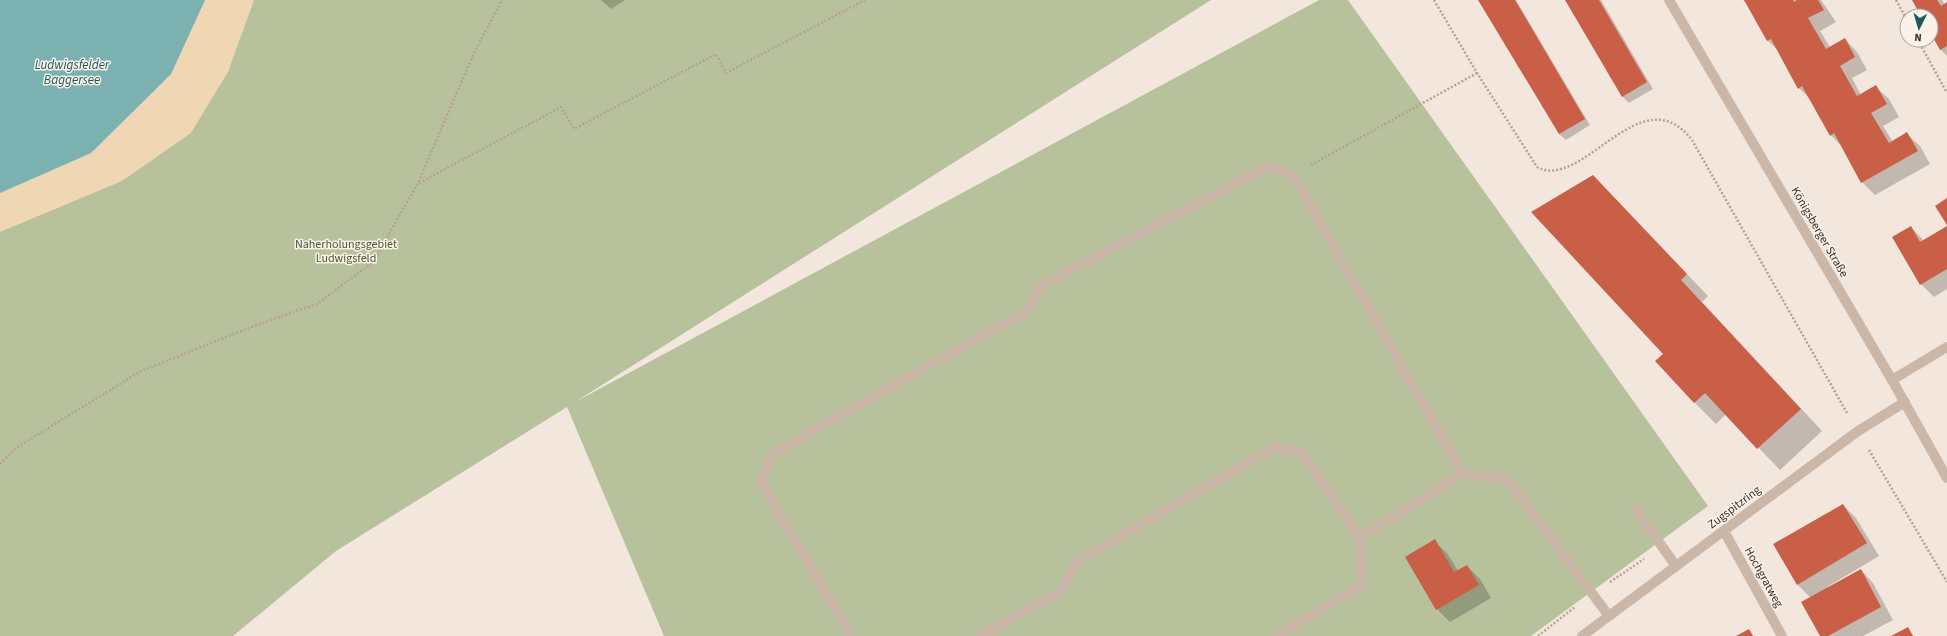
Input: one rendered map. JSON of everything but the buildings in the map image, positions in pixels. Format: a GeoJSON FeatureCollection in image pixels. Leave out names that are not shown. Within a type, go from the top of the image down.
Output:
{"type":"FeatureCollection","features":[{"type":"Feature","properties":{"kind":"street","name":"Königsberger Straße"},"geometry":{"type":"LineString","coordinates":[[1669,0],[1905,402],[1947,478]]}},
{"type":"Feature","properties":{"kind":"street"},"geometry":{"type":"LineString","coordinates":[[851,636],[761,482],[772,454],[1027,311],[1039,287],[1269,166],[1293,175],[1463,474]]}},
{"type":"Feature","properties":{"kind":"street"},"geometry":{"type":"LineString","coordinates":[[1892,380],[1947,347]]}},
{"type":"Feature","properties":{"kind":"street","name":"Zugspitzring"},"geometry":{"type":"LineString","coordinates":[[1582,636],[1858,431],[1905,402]]}},
{"type":"Feature","properties":{"kind":"street"},"geometry":{"type":"LineString","coordinates":[[978,636],[1061,592],[1076,562],[1275,446],[1302,453],[1360,538],[1362,585],[1277,636]]}},
{"type":"Feature","properties":{"kind":"street"},"geometry":{"type":"LineString","coordinates":[[1360,538],[1463,474],[1507,479],[1609,616]]}},
{"type":"Feature","properties":{"kind":"street"},"geometry":{"type":"LineString","coordinates":[[1636,510],[1676,566]]}},
{"type":"Feature","properties":{"kind":"street","name":"Hochgratweg"},"geometry":{"type":"LineString","coordinates":[[1724,532],[1782,636]]}},
{"type":"Feature","properties":{"kind":"path"},"geometry":{"type":"LineString","coordinates":[[0,464],[16,448],[141,372],[254,326],[317,304],[374,262],[418,183],[474,53],[502,0]]}},
{"type":"Feature","properties":{"kind":"path"},"geometry":{"type":"LineString","coordinates":[[418,183],[561,107],[574,129],[716,54],[726,72],[865,0]]}},
{"type":"Feature","properties":{"kind":"path"},"geometry":{"type":"LineString","coordinates":[[1434,0],[1477,73],[1537,167],[1545,171],[1554,171],[1569,166],[1634,125],[1656,119],[1674,123],[1683,128],[1692,140],[1847,413],[1947,582]]}},
{"type":"Feature","properties":{"kind":"path"},"geometry":{"type":"LineString","coordinates":[[1922,48],[1947,93]]}},
{"type":"Feature","properties":{"kind":"path"},"geometry":{"type":"LineString","coordinates":[[1293,175],[1477,73]]}},
{"type":"Feature","properties":{"kind":"path"},"geometry":{"type":"LineString","coordinates":[[1840,417],[1852,408]]}},
{"type":"Feature","properties":{"kind":"path"},"geometry":{"type":"LineString","coordinates":[[1538,636],[1593,594],[1662,547]]}},
{"type":"Feature","properties":{"kind":"green space","name":"Naherholungsgebiet Ludwigsfeld"},"geometry":{"type":"Polygon","coordinates":[[[205,0],[1211,0],[575,402],[1319,0],[1348,0],[1708,506],[1531,636],[664,636],[567,407],[336,551],[233,636],[0,636],[0,193],[91,153],[171,74],[205,0]]]}},
{"type":"Feature","properties":{"kind":"sand"},"geometry":{"type":"Polygon","coordinates":[[[205,0],[254,0],[228,72],[191,133],[122,181],[0,232],[0,193],[91,153],[171,74],[205,0]]]}},
{"type":"Feature","properties":{"kind":"water","name":"Ludwigsfelder Baggersee"},"geometry":{"type":"Polygon","coordinates":[[[0,0],[205,0],[171,74],[91,153],[0,193],[0,0]]]}}]}
